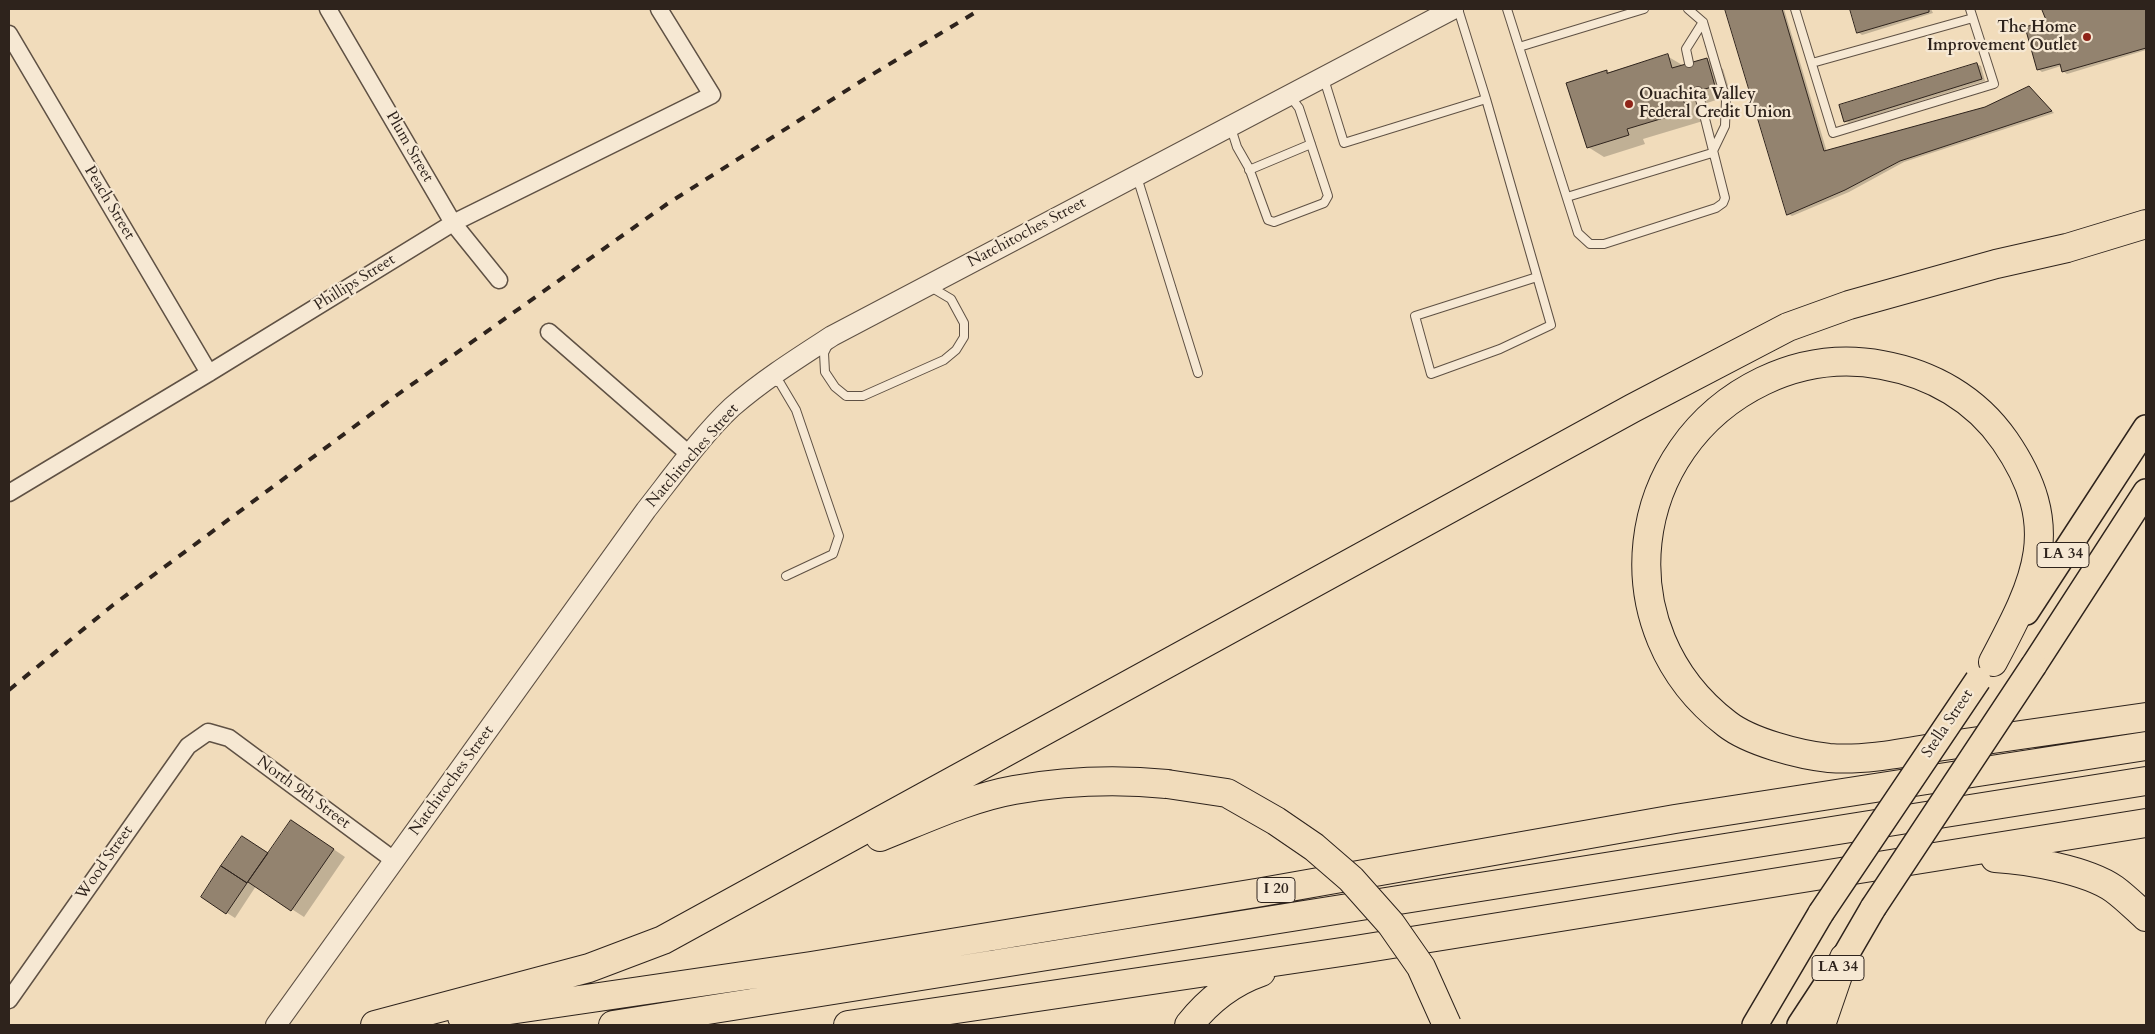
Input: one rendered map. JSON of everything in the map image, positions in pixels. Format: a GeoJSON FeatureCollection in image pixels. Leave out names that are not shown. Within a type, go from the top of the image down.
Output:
{"type":"FeatureCollection","features":[{"type":"Feature","properties":{"kind":"highway"},"geometry":{"type":"LineString","coordinates":[[664,940],[1624,413],[1788,327],[1849,305],[1996,264],[2068,248],[2146,224]]}},
{"type":"Feature","properties":{"kind":"highway"},"geometry":{"type":"LineString","coordinates":[[1985,671],[2020,612],[2036,569],[2039,541],[2037,506],[2016,457],[1992,423],[1963,397],[1932,379],[1902,368],[1865,362],[1825,361],[1783,371],[1744,390],[1715,411],[1693,433],[1672,464],[1659,493],[1649,523],[1645,579],[1650,607],[1660,638],[1674,667],[1697,696],[1727,724],[1752,739],[1829,758],[1916,750],[2146,717]]}},
{"type":"Feature","properties":{"kind":"highway","name":"I 20"},"geometry":{"type":"LineString","coordinates":[[404,1025],[811,966],[1262,892],[1675,819],[2146,746]]}},
{"type":"Feature","properties":{"kind":"highway"},"geometry":{"type":"LineString","coordinates":[[375,1025],[589,968],[664,940],[867,842],[956,807],[1013,790],[1075,783],[1127,780],[1227,793],[1276,821],[1314,847],[1351,879],[1391,924],[1421,967],[1447,1025]]}},
{"type":"Feature","properties":{"kind":"highway","name":"I 20"},"geometry":{"type":"LineString","coordinates":[[613,1025],[2146,781]]}},
{"type":"Feature","properties":{"kind":"highway"},"geometry":{"type":"LineString","coordinates":[[848,1025],[1355,950],[2146,822]]}},
{"type":"Feature","properties":{"kind":"highway"},"geometry":{"type":"LineString","coordinates":[[1951,854],[2027,860],[2081,874],[2113,888],[2146,917]]}},
{"type":"Feature","properties":{"kind":"highway"},"geometry":{"type":"LineString","coordinates":[[1189,1025],[1221,993],[1252,975],[1277,967],[1355,950]]}},
{"type":"Feature","properties":{"kind":"highway"},"geometry":{"type":"LineString","coordinates":[[1821,1025],[1844,958]]}},
{"type":"Feature","properties":{"kind":"main road","name":"Stella Street"},"geometry":{"type":"LineString","coordinates":[[1755,1025],[1821,913],[1985,671],[2146,428]]}},
{"type":"Feature","properties":{"kind":"main road","name":"LA 34"},"geometry":{"type":"LineString","coordinates":[[1800,1025],[1844,958],[1873,908],[2146,492]]}},
{"type":"Feature","properties":{"kind":"street","name":"Plum Street"},"geometry":{"type":"LineString","coordinates":[[328,9],[453,223],[499,280]]}},
{"type":"Feature","properties":{"kind":"street","name":"Phillips Street"},"geometry":{"type":"LineString","coordinates":[[9,493],[453,223],[712,95],[659,9]]}},
{"type":"Feature","properties":{"kind":"street","name":"Natchitoches Street"},"geometry":{"type":"LineString","coordinates":[[276,1025],[646,510],[690,455],[732,408],[768,379],[832,336],[1453,9]]}},
{"type":"Feature","properties":{"kind":"street","name":"Peach Street"},"geometry":{"type":"LineString","coordinates":[[9,34],[209,373]]}},
{"type":"Feature","properties":{"kind":"street"},"geometry":{"type":"LineString","coordinates":[[549,332],[690,455]]}},
{"type":"Feature","properties":{"kind":"street","name":"North 9th Street"},"geometry":{"type":"LineString","coordinates":[[208,732],[229,738],[395,861]]}},
{"type":"Feature","properties":{"kind":"street","name":"Wood Street"},"geometry":{"type":"LineString","coordinates":[[9,1000],[188,746],[208,732]]}},
{"type":"Feature","properties":{"kind":"lane"},"geometry":{"type":"LineString","coordinates":[[1458,9],[1551,324],[1500,349],[1431,374],[1415,316],[1537,277]]}},
{"type":"Feature","properties":{"kind":"lane"},"geometry":{"type":"LineString","coordinates":[[1507,9],[1578,233],[1590,244],[1604,244],[1716,208],[1723,203],[1725,198],[1712,153],[1698,91]]}},
{"type":"Feature","properties":{"kind":"lane"},"geometry":{"type":"LineString","coordinates":[[1519,47],[1644,9]]}},
{"type":"Feature","properties":{"kind":"lane"},"geometry":{"type":"LineString","coordinates":[[1567,197],[1712,153],[1725,126],[1726,100],[1703,22],[1688,9]]}},
{"type":"Feature","properties":{"kind":"lane"},"geometry":{"type":"LineString","coordinates":[[1795,9],[1833,133],[1994,84],[1970,9]]}},
{"type":"Feature","properties":{"kind":"lane"},"geometry":{"type":"LineString","coordinates":[[1812,63],[1973,18]]}},
{"type":"Feature","properties":{"kind":"lane"},"geometry":{"type":"LineString","coordinates":[[1689,63],[1686,49],[1703,22]]}},
{"type":"Feature","properties":{"kind":"lane"},"geometry":{"type":"LineString","coordinates":[[1324,77],[1344,143],[1486,99]]}},
{"type":"Feature","properties":{"kind":"lane"},"geometry":{"type":"LineString","coordinates":[[1231,126],[1237,147],[1250,170],[1268,220],[1274,222],[1324,203],[1328,196],[1299,108],[1290,95]]}},
{"type":"Feature","properties":{"kind":"lane"},"geometry":{"type":"LineString","coordinates":[[1250,170],[1311,144]]}},
{"type":"Feature","properties":{"kind":"lane"},"geometry":{"type":"LineString","coordinates":[[1137,175],[1198,372]]}},
{"type":"Feature","properties":{"kind":"lane"},"geometry":{"type":"LineString","coordinates":[[832,336],[824,353],[825,372],[835,387],[846,396],[863,396],[944,360],[956,350],[964,337],[964,323],[951,298],[928,285]]}},
{"type":"Feature","properties":{"kind":"lane"},"geometry":{"type":"LineString","coordinates":[[768,379],[780,383],[796,410],[838,536],[833,554],[786,576]]}},
{"type":"Feature","properties":{"kind":"building"},"geometry":{"type":"Polygon","coordinates":[[[1725,9],[1782,9],[1824,151],[1985,107],[2029,86],[2052,111],[1900,161],[1845,190],[1787,215],[1725,9]]]}},
{"type":"Feature","properties":{"kind":"building"},"geometry":{"type":"Polygon","coordinates":[[[1850,9],[1929,9],[1929,12],[1857,33],[1850,9]]]}},
{"type":"Feature","properties":{"kind":"building","name":"The Home Improvement Outlet"},"geometry":{"type":"Polygon","coordinates":[[[2042,9],[2146,9],[2146,48],[2062,72],[2060,64],[2037,70],[2025,27],[2046,21],[2042,9]]]}},
{"type":"Feature","properties":{"kind":"building","name":"Ouachita Valley Federal Credit Union"},"geometry":{"type":"Polygon","coordinates":[[[1668,54],[1672,68],[1707,58],[1715,86],[1682,96],[1687,111],[1627,129],[1629,135],[1587,148],[1566,83],[1607,70],[1607,73],[1668,54]]]}},
{"type":"Feature","properties":{"kind":"building"},"geometry":{"type":"Polygon","coordinates":[[[1977,63],[1982,79],[1844,122],[1839,105],[1977,63]]]}},
{"type":"Feature","properties":{"kind":"building"},"geometry":{"type":"Polygon","coordinates":[[[291,820],[334,849],[291,911],[248,882],[291,820]]]}},
{"type":"Feature","properties":{"kind":"building"},"geometry":{"type":"Polygon","coordinates":[[[242,836],[268,853],[247,883],[221,866],[242,836]]]}},
{"type":"Feature","properties":{"kind":"building"},"geometry":{"type":"Polygon","coordinates":[[[221,866],[247,883],[226,914],[201,897],[221,866]]]}},
{"type":"Feature","properties":{"kind":"railway"},"geometry":{"type":"LineString","coordinates":[[9,690],[113,605],[397,395],[667,204],[863,80],[981,9]]}},
{"type":"Feature","properties":{"kind":"place","name":"The Home Improvement Outlet"},"geometry":{"type":"Point","coordinates":[2087,37]}},
{"type":"Feature","properties":{"kind":"place","name":"Ouachita Valley Federal Credit Union"},"geometry":{"type":"Point","coordinates":[1629,104]}}]}
